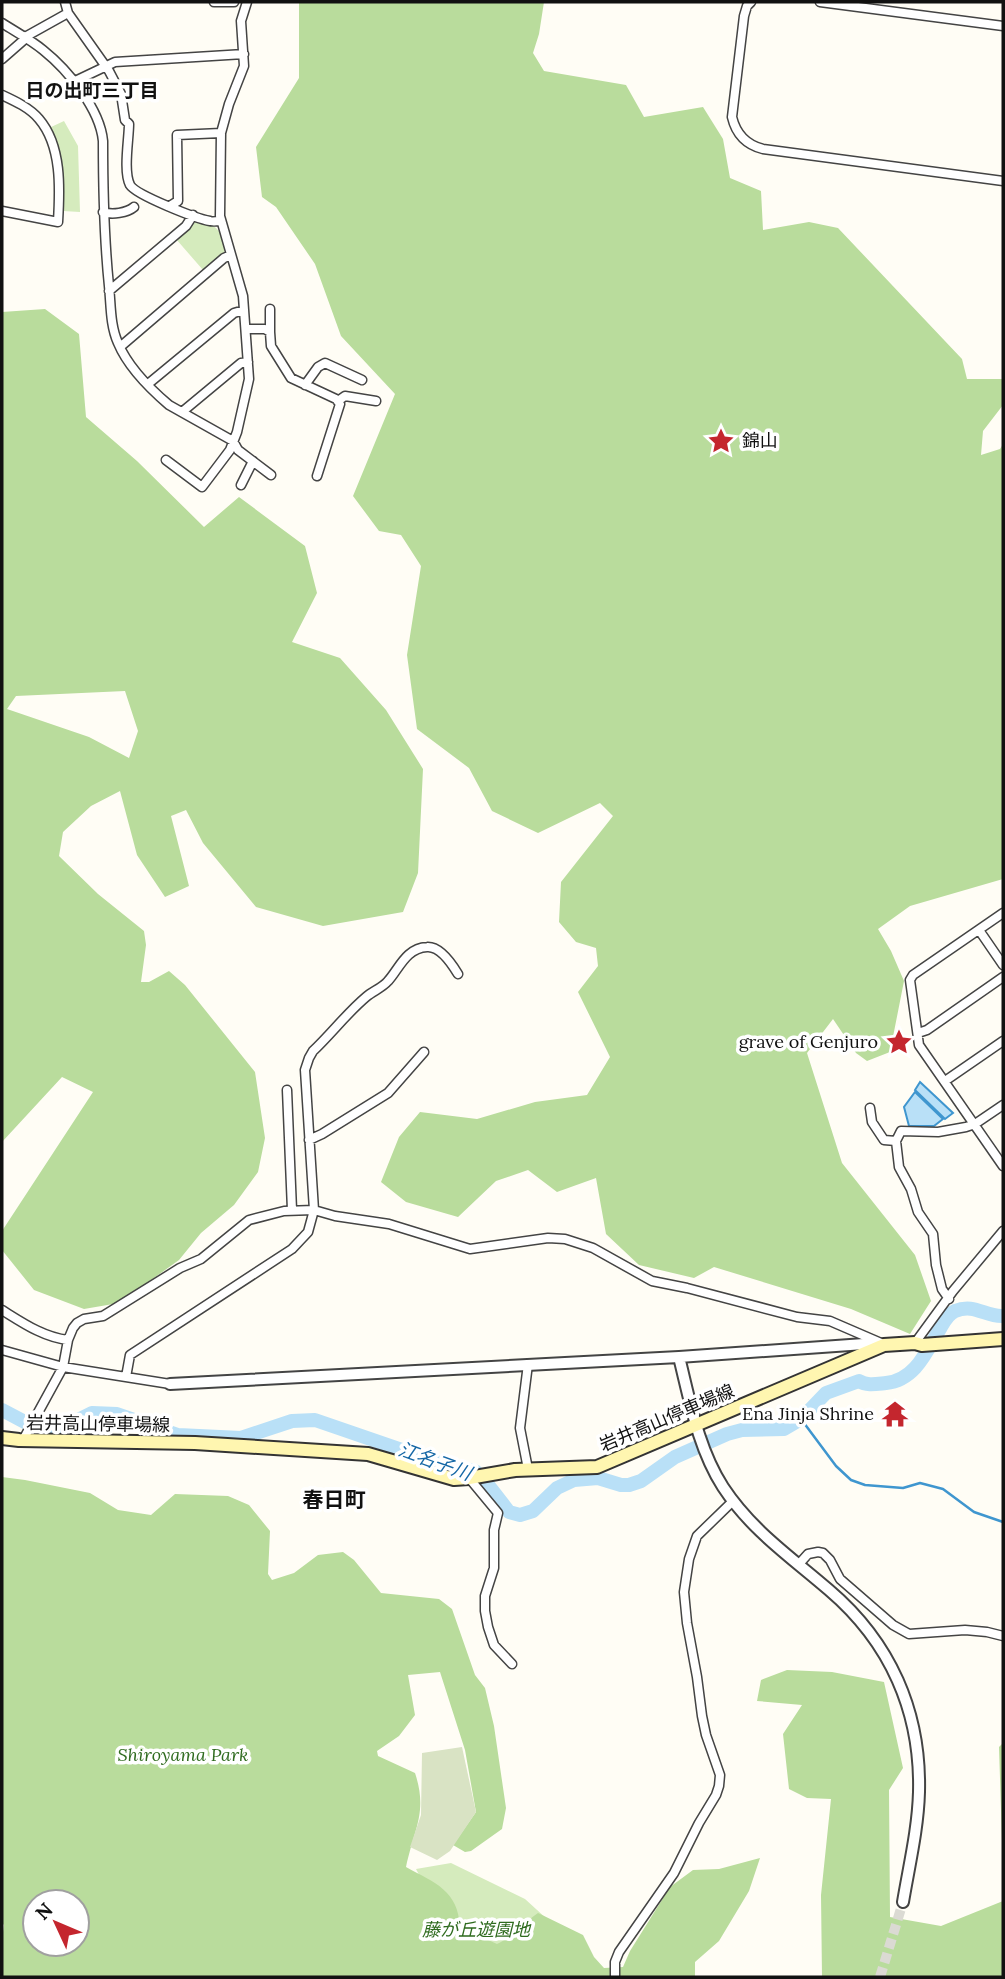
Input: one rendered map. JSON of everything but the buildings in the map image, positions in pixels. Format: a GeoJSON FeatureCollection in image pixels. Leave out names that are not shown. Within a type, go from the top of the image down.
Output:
{"type":"FeatureCollection","features":[{"type":"Feature","properties":{"kind":"main road","name":"岩井高山停車場線"},"geometry":{"type":"LineString","coordinates":[[2,1438],[29,1430],[368,1454],[446,1477],[471,1478],[528,1469],[597,1466],[884,1345],[1003,1339]]}},
{"type":"Feature","properties":{"kind":"street"},"geometry":{"type":"LineString","coordinates":[[65,2],[68,13],[106,66],[121,94],[125,120],[129,124],[128,172],[131,185],[137,192],[170,206],[211,222],[221,221]]}},
{"type":"Feature","properties":{"kind":"street"},"geometry":{"type":"LineString","coordinates":[[214,2],[234,2]]}},
{"type":"Feature","properties":{"kind":"street"},"geometry":{"type":"LineString","coordinates":[[166,460],[202,487],[230,450],[249,379],[243,296],[221,221],[221,133],[244,66],[241,20],[246,2]]}},
{"type":"Feature","properties":{"kind":"street"},"geometry":{"type":"LineString","coordinates":[[820,2],[1003,26]]}},
{"type":"Feature","properties":{"kind":"street"},"geometry":{"type":"LineString","coordinates":[[746,3],[732,117],[737,130],[750,144],[763,149],[1003,181]]}},
{"type":"Feature","properties":{"kind":"street"},"geometry":{"type":"LineString","coordinates":[[2,59],[26,38],[68,13]]}},
{"type":"Feature","properties":{"kind":"street"},"geometry":{"type":"LineString","coordinates":[[2,23],[47,53],[94,111],[100,127],[103,141],[103,212],[109,291],[113,325],[120,347],[137,373],[169,405],[233,441],[238,450],[271,475]]}},
{"type":"Feature","properties":{"kind":"street"},"geometry":{"type":"LineString","coordinates":[[73,82],[115,62],[244,54]]}},
{"type":"Feature","properties":{"kind":"street"},"geometry":{"type":"LineString","coordinates":[[2,95],[31,111],[42,122],[49,137],[58,169],[58,222],[2,211]]}},
{"type":"Feature","properties":{"kind":"street"},"geometry":{"type":"LineString","coordinates":[[170,206],[178,201],[177,135],[221,133]]}},
{"type":"Feature","properties":{"kind":"street"},"geometry":{"type":"LineString","coordinates":[[103,212],[110,214],[134,207]]}},
{"type":"Feature","properties":{"kind":"street"},"geometry":{"type":"LineString","coordinates":[[109,291],[186,226],[193,215]]}},
{"type":"Feature","properties":{"kind":"street"},"geometry":{"type":"LineString","coordinates":[[120,347],[224,258],[232,255]]}},
{"type":"Feature","properties":{"kind":"street"},"geometry":{"type":"LineString","coordinates":[[270,309],[271,346],[289,375],[338,401]]}},
{"type":"Feature","properties":{"kind":"street"},"geometry":{"type":"LineString","coordinates":[[148,384],[234,313],[244,310]]}},
{"type":"Feature","properties":{"kind":"street"},"geometry":{"type":"LineString","coordinates":[[246,329],[265,329],[270,332]]}},
{"type":"Feature","properties":{"kind":"street"},"geometry":{"type":"LineString","coordinates":[[182,412],[241,363],[248,362]]}},
{"type":"Feature","properties":{"kind":"street"},"geometry":{"type":"LineString","coordinates":[[305,385],[318,366],[325,363],[362,380]]}},
{"type":"Feature","properties":{"kind":"street"},"geometry":{"type":"LineString","coordinates":[[338,401],[345,396],[376,401]]}},
{"type":"Feature","properties":{"kind":"street"},"geometry":{"type":"LineString","coordinates":[[317,476],[340,404],[338,401]]}},
{"type":"Feature","properties":{"kind":"street"},"geometry":{"type":"LineString","coordinates":[[241,485],[253,461]]}},
{"type":"Feature","properties":{"kind":"street"},"geometry":{"type":"LineString","coordinates":[[1003,913],[911,978],[919,1045],[1003,1166]]}},
{"type":"Feature","properties":{"kind":"street"},"geometry":{"type":"LineString","coordinates":[[979,930],[1003,965]]}},
{"type":"Feature","properties":{"kind":"street"},"geometry":{"type":"LineString","coordinates":[[126,1377],[130,1355],[296,1246],[310,1229],[314,1210],[305,1070],[313,1051],[366,997],[389,980],[400,963],[417,950],[434,948],[450,962],[458,974]]}},
{"type":"Feature","properties":{"kind":"street"},"geometry":{"type":"LineString","coordinates":[[918,1033],[927,1030],[1003,977]]}},
{"type":"Feature","properties":{"kind":"street"},"geometry":{"type":"LineString","coordinates":[[944,1081],[1003,1041]]}},
{"type":"Feature","properties":{"kind":"street"},"geometry":{"type":"LineString","coordinates":[[309,1140],[386,1094],[424,1052]]}},
{"type":"Feature","properties":{"kind":"street"},"geometry":{"type":"LineString","coordinates":[[287,1090],[292,1210]]}},
{"type":"Feature","properties":{"kind":"street"},"geometry":{"type":"LineString","coordinates":[[949,1299],[942,1289],[936,1265],[933,1234],[918,1212],[911,1189],[901,1172],[896,1141],[901,1132],[938,1132],[975,1124],[1003,1105]]}},
{"type":"Feature","properties":{"kind":"street"},"geometry":{"type":"LineString","coordinates":[[870,1108],[872,1122],[884,1140],[896,1141]]}},
{"type":"Feature","properties":{"kind":"street"},"geometry":{"type":"LineString","coordinates":[[29,1430],[63,1367],[68,1340],[80,1320],[103,1316],[180,1268],[201,1259],[249,1220],[292,1210],[314,1210],[389,1224],[470,1249],[565,1238],[593,1248],[652,1281],[797,1317],[830,1321],[884,1345]]}},
{"type":"Feature","properties":{"kind":"street"},"geometry":{"type":"LineString","coordinates":[[918,1344],[953,1291],[1003,1231]]}},
{"type":"Feature","properties":{"kind":"street"},"geometry":{"type":"LineString","coordinates":[[2,1310],[40,1333],[55,1339],[68,1340]]}},
{"type":"Feature","properties":{"kind":"street"},"geometry":{"type":"LineString","coordinates":[[2,1350],[63,1367],[170,1384],[884,1345]]}},
{"type":"Feature","properties":{"kind":"street"},"geometry":{"type":"LineString","coordinates":[[679,1357],[696,1425],[722,1486],[766,1539],[853,1611],[874,1637],[893,1671],[909,1710],[918,1751],[917,1818],[903,1902]]}},
{"type":"Feature","properties":{"kind":"street"},"geometry":{"type":"LineString","coordinates":[[528,1364],[520,1428],[528,1469]]}},
{"type":"Feature","properties":{"kind":"street"},"geometry":{"type":"LineString","coordinates":[[471,1478],[498,1513],[494,1530],[495,1569],[485,1596],[485,1611],[494,1645],[512,1664]]}},
{"type":"Feature","properties":{"kind":"street"},"geometry":{"type":"LineString","coordinates":[[615,1977],[615,1962],[619,1952],[674,1873],[719,1786],[720,1775],[702,1716],[684,1592],[689,1559],[697,1536],[733,1501]]}},
{"type":"Feature","properties":{"kind":"street"},"geometry":{"type":"LineString","coordinates":[[799,1564],[808,1554],[823,1553],[840,1579],[893,1625],[909,1634],[965,1630],[1003,1636]]}},
{"type":"Feature","properties":{"kind":"green space"},"geometry":{"type":"Polygon","coordinates":[[[299,2],[544,2],[533,53],[544,71],[626,85],[644,117],[703,107],[723,139],[730,178],[761,191],[763,230],[809,222],[838,228],[962,359],[967,379],[1003,379],[1003,405],[983,431],[981,455],[1000,449],[1003,444],[1003,879],[910,906],[878,929],[904,981],[890,1052],[867,1061],[856,1053],[833,1019],[807,1053],[842,1163],[915,1255],[931,1301],[910,1334],[851,1309],[714,1267],[694,1278],[639,1265],[606,1234],[596,1178],[557,1192],[528,1170],[496,1181],[458,1217],[406,1202],[381,1182],[399,1137],[420,1112],[477,1119],[535,1102],[587,1095],[610,1057],[578,992],[598,966],[596,948],[576,942],[559,922],[561,882],[613,816],[600,803],[538,833],[492,811],[469,768],[417,729],[407,655],[421,566],[401,535],[379,531],[353,496],[395,394],[341,336],[315,264],[276,207],[262,197],[256,147],[299,78],[299,2]]]}},
{"type":"Feature","properties":{"kind":"green space"},"geometry":{"type":"Polygon","coordinates":[[[64,121],[78,146],[80,212],[63,211],[60,158],[49,128],[64,121]]]}},
{"type":"Feature","properties":{"kind":"green space"},"geometry":{"type":"Polygon","coordinates":[[[195,222],[204,222],[216,228],[225,246],[222,255],[203,270],[176,239],[195,222]]]}},
{"type":"Feature","properties":{"kind":"green space"},"geometry":{"type":"Polygon","coordinates":[[[45,309],[79,334],[86,417],[137,461],[204,527],[239,497],[305,546],[317,593],[292,642],[340,658],[386,710],[423,769],[418,873],[403,912],[323,926],[256,907],[203,843],[186,810],[171,816],[189,886],[165,897],[137,855],[120,791],[91,806],[63,832],[59,856],[98,894],[144,931],[146,945],[141,982],[149,982],[169,971],[185,985],[255,1072],[265,1138],[258,1172],[234,1205],[201,1233],[179,1260],[119,1303],[84,1309],[34,1290],[2,1250],[2,1231],[93,1092],[62,1077],[2,1142],[2,312],[45,309]],[[125,691],[16,696],[7,709],[89,737],[129,758],[138,731],[125,691]]]}},
{"type":"Feature","properties":{"kind":"green space","name":"Shiroyama Park"},"geometry":{"type":"Polygon","coordinates":[[[2,1477],[90,1493],[118,1510],[151,1515],[175,1494],[228,1496],[249,1505],[270,1531],[268,1574],[272,1580],[294,1573],[318,1555],[343,1552],[354,1560],[381,1593],[439,1599],[452,1609],[475,1675],[485,1688],[494,1726],[506,1808],[502,1829],[471,1851],[465,1852],[453,1845],[476,1812],[465,1750],[440,1672],[408,1675],[415,1715],[399,1736],[377,1751],[378,1756],[415,1773],[420,1810],[406,1867],[435,1883],[450,1896],[455,1904],[460,1927],[497,1944],[538,1913],[583,1935],[594,1957],[604,1968],[623,1967],[670,1887],[693,1870],[719,1869],[760,1858],[749,1891],[719,1941],[695,1962],[695,1977],[2,1977],[2,1477]]]}},
{"type":"Feature","properties":{"kind":"green space"},"geometry":{"type":"Polygon","coordinates":[[[787,1670],[832,1672],[884,1682],[903,1768],[889,1790],[890,1917],[941,1926],[1003,1901],[1003,1977],[822,1977],[821,1895],[831,1799],[807,1798],[789,1789],[783,1734],[802,1705],[757,1701],[761,1680],[787,1670]]]}},
{"type":"Feature","properties":{"kind":"green space"},"geometry":{"type":"Polygon","coordinates":[[[1003,1743],[1003,1872],[999,1747],[1003,1743]]]}},
{"type":"Feature","properties":{"kind":"green space"},"geometry":{"type":"Polygon","coordinates":[[[462,1747],[476,1812],[450,1851],[437,1860],[410,1847],[421,1815],[422,1753],[462,1747]]]}},
{"type":"Feature","properties":{"kind":"green space","name":"藤が丘遊園地"},"geometry":{"type":"Polygon","coordinates":[[[451,1863],[525,1899],[559,1930],[409,1977],[432,1900],[416,1869],[451,1863]]]}},
{"type":"Feature","properties":{"kind":"water"},"geometry":{"type":"Polygon","coordinates":[[[920,1082],[953,1113],[945,1119],[915,1090],[920,1082]]]}},
{"type":"Feature","properties":{"kind":"water"},"geometry":{"type":"Polygon","coordinates":[[[915,1092],[943,1119],[934,1126],[909,1126],[904,1107],[915,1092]]]}},
{"type":"Feature","properties":{"kind":"waterway","name":"江名子川"},"geometry":{"type":"LineString","coordinates":[[2,1410],[46,1431],[60,1429],[92,1413],[117,1414],[178,1435],[241,1438],[292,1421],[315,1420],[443,1464],[475,1471],[509,1512],[520,1515],[533,1511],[557,1488],[574,1480],[598,1478],[629,1485],[641,1481],[675,1457],[727,1434],[742,1430],[784,1429],[801,1419],[826,1393],[859,1381],[865,1384],[896,1381],[913,1370],[945,1320],[955,1311],[974,1309],[1003,1316]]}},
{"type":"Feature","properties":{"kind":"waterway"},"geometry":{"type":"LineString","coordinates":[[801,1419],[836,1466],[851,1480],[865,1485],[903,1488],[920,1483],[943,1489],[974,1512],[1003,1522]]}},
{"type":"Feature","properties":{"kind":"tunnel"},"geometry":{"type":"LineString","coordinates":[[880,1977],[903,1902]]}},
{"type":"Feature","properties":{"kind":"place","name":"錦山"},"geometry":{"type":"Point","coordinates":[721,441]}},
{"type":"Feature","properties":{"kind":"place","name":"grave of Genjuro"},"geometry":{"type":"Point","coordinates":[899,1042]}},
{"type":"Feature","properties":{"kind":"place","name":"Ena Jinja Shrine"},"geometry":{"type":"Point","coordinates":[895,1414]}},
{"type":"Feature","properties":{"kind":"district","name":"日の出町三丁目"},"geometry":{"type":"Point","coordinates":[92,90]}},
{"type":"Feature","properties":{"kind":"district","name":"春日町"},"geometry":{"type":"Point","coordinates":[334,1500]}}]}
